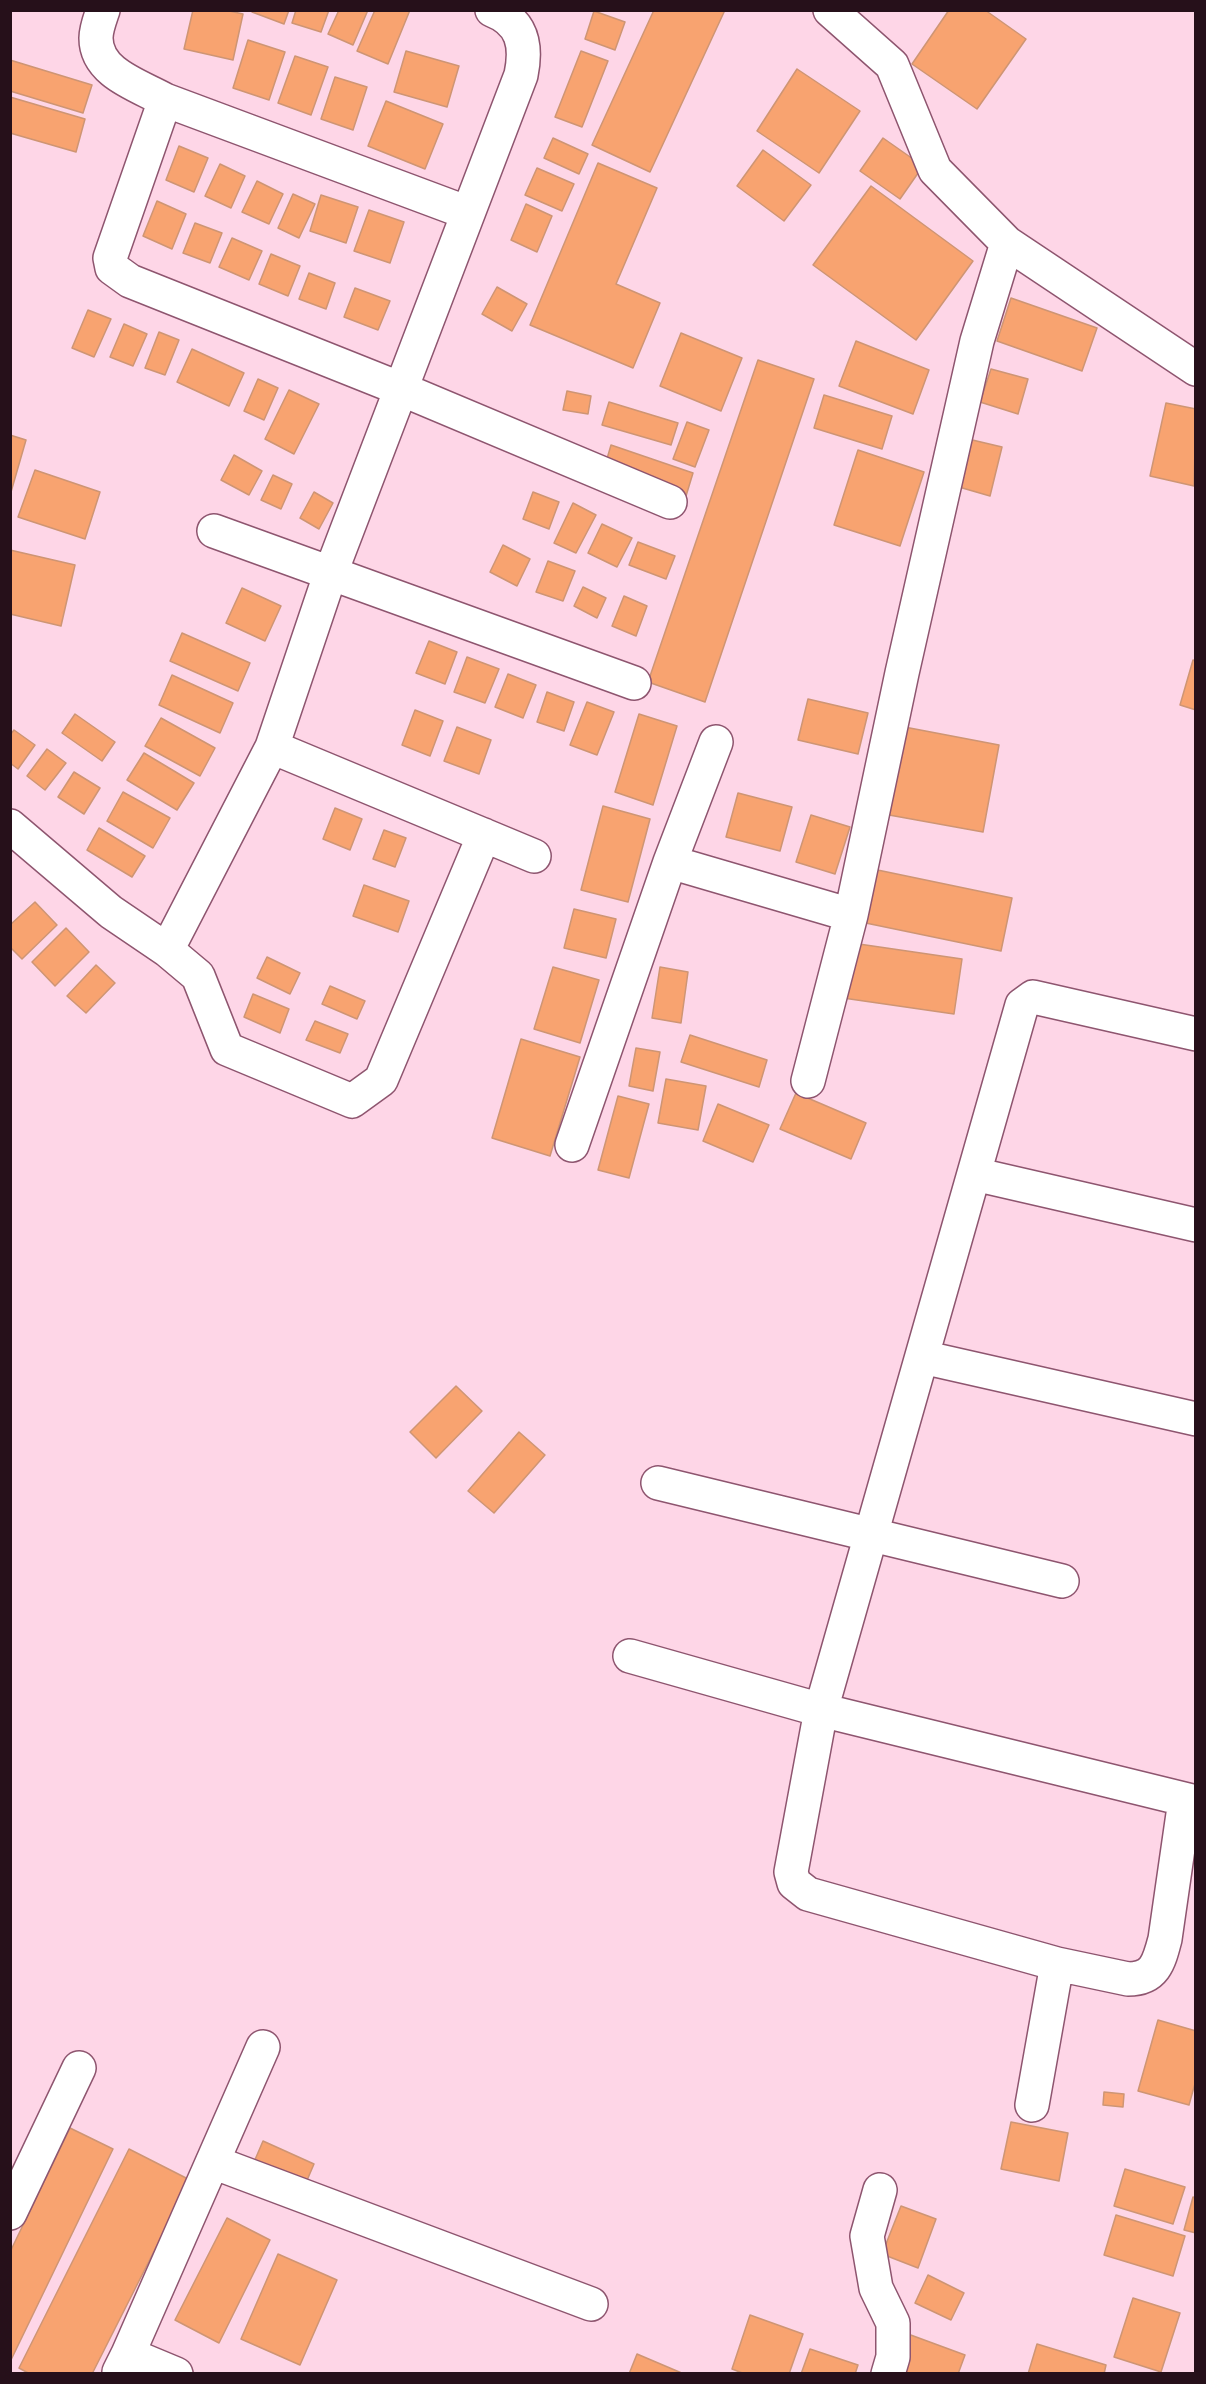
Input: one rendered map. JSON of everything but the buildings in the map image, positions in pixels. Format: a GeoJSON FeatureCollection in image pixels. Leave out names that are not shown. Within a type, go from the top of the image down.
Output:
{"type":"FeatureCollection","features":[{"type":"Feature","properties":{"kind":"street"},"geometry":{"type":"LineString","coordinates":[[103,10],[95,35],[97,54],[109,69],[165,100],[468,213]]}},
{"type":"Feature","properties":{"kind":"street"},"geometry":{"type":"LineString","coordinates":[[167,950],[272,747],[332,572],[521,75],[525,53],[520,33],[501,14],[492,10]]}},
{"type":"Feature","properties":{"kind":"street"},"geometry":{"type":"LineString","coordinates":[[830,10],[892,65],[935,170],[1007,243],[1196,369]]}},
{"type":"Feature","properties":{"kind":"street"},"geometry":{"type":"LineString","coordinates":[[165,100],[110,258],[112,268],[130,281],[401,389],[669,502]]}},
{"type":"Feature","properties":{"kind":"street"},"geometry":{"type":"LineString","coordinates":[[808,1081],[851,915],[902,673],[975,352],[1007,243]]}},
{"type":"Feature","properties":{"kind":"street"},"geometry":{"type":"LineString","coordinates":[[214,531],[634,683]]}},
{"type":"Feature","properties":{"kind":"street"},"geometry":{"type":"LineString","coordinates":[[572,1145],[670,862],[716,742]]}},
{"type":"Feature","properties":{"kind":"street"},"geometry":{"type":"LineString","coordinates":[[272,747],[534,856]]}},
{"type":"Feature","properties":{"kind":"street"},"geometry":{"type":"LineString","coordinates":[[10,826],[111,912],[167,950],[198,975],[227,1049],[352,1101],[381,1080],[484,835]]}},
{"type":"Feature","properties":{"kind":"street"},"geometry":{"type":"LineString","coordinates":[[670,862],[851,915]]}},
{"type":"Feature","properties":{"kind":"street"},"geometry":{"type":"LineString","coordinates":[[630,1656],[821,1710],[1190,1801],[1165,1939],[1160,1960],[1150,1974],[1140,1979],[1128,1979],[1057,1964],[808,1894],[794,1883],[791,1872],[821,1710],[1022,1005],[1033,997],[1196,1034]]}},
{"type":"Feature","properties":{"kind":"street"},"geometry":{"type":"LineString","coordinates":[[974,1174],[1196,1225]]}},
{"type":"Feature","properties":{"kind":"street"},"geometry":{"type":"LineString","coordinates":[[922,1357],[1196,1419]]}},
{"type":"Feature","properties":{"kind":"street"},"geometry":{"type":"LineString","coordinates":[[658,1483],[1062,1581]]}},
{"type":"Feature","properties":{"kind":"street"},"geometry":{"type":"LineString","coordinates":[[1032,2105],[1057,1964]]}},
{"type":"Feature","properties":{"kind":"street"},"geometry":{"type":"LineString","coordinates":[[176,2373],[123,2364],[262,2047]]}},
{"type":"Feature","properties":{"kind":"street"},"geometry":{"type":"LineString","coordinates":[[10,2213],[79,2068]]}},
{"type":"Feature","properties":{"kind":"street"},"geometry":{"type":"LineString","coordinates":[[213,2162],[591,2304]]}},
{"type":"Feature","properties":{"kind":"street"},"geometry":{"type":"LineString","coordinates":[[880,2190],[867,2236],[876,2288],[893,2323],[893,2357],[888,2373]]}}]}
